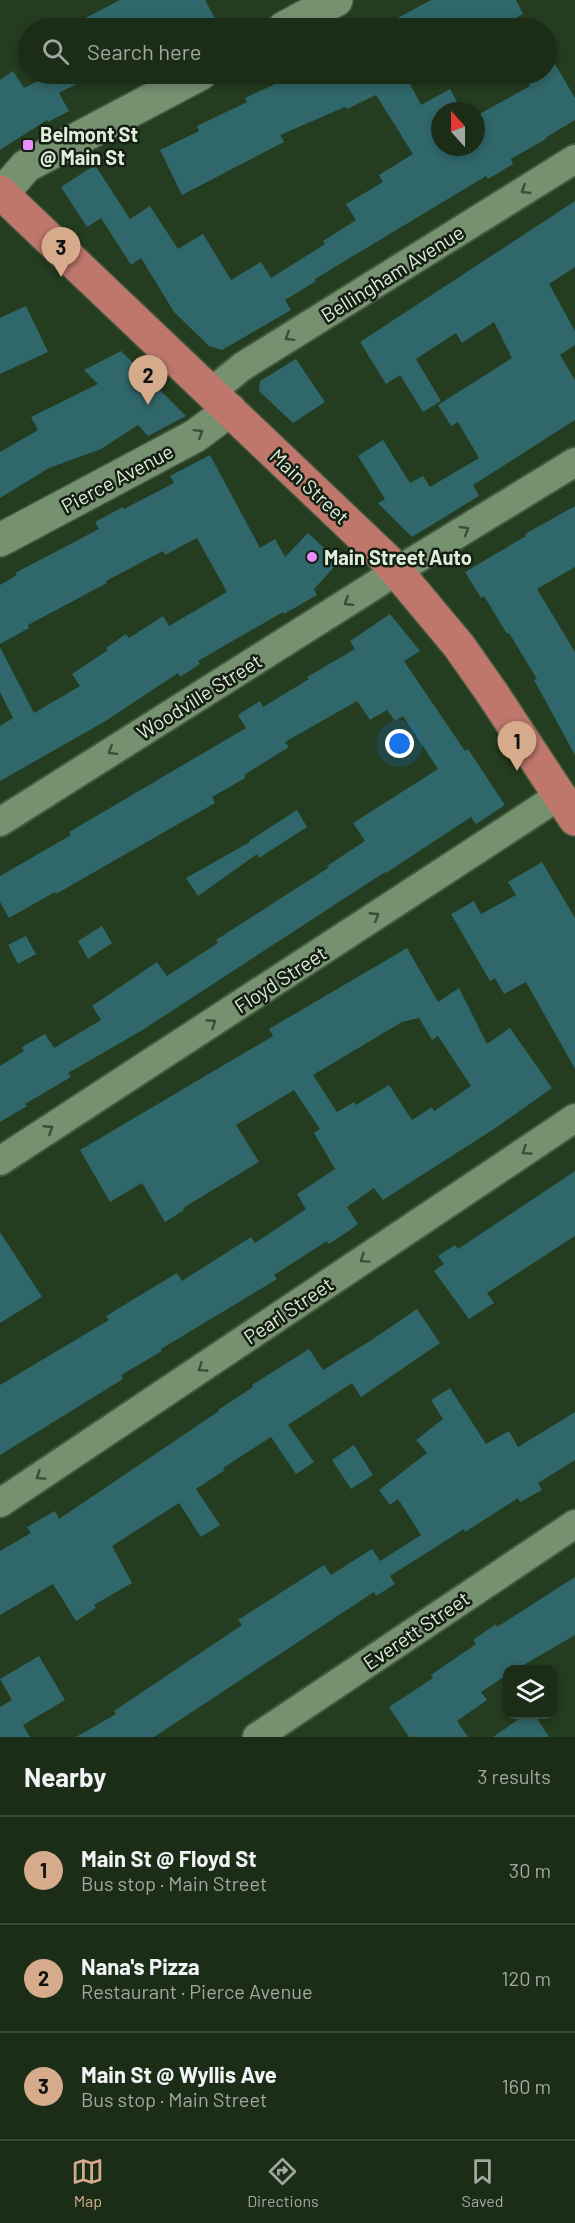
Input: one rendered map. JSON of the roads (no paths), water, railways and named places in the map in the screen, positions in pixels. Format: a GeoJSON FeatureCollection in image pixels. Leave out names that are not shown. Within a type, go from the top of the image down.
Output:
{"type":"FeatureCollection","features":[{"type":"Feature","properties":{"kind":"main road","name":"Main Street"},"geometry":{"type":"LineString","coordinates":[[1,194],[368,540],[397,571],[459,646],[567,808]]}},
{"type":"Feature","properties":{"kind":"street"},"geometry":{"type":"LineString","coordinates":[[303,18],[336,0]]}},
{"type":"Feature","properties":{"kind":"street"},"geometry":{"type":"LineString","coordinates":[[1,194],[26,165],[181,84]]}},
{"type":"Feature","properties":{"kind":"street","name":"Bellingham Avenue"},"geometry":{"type":"LineString","coordinates":[[221,401],[240,368],[575,159]]}},
{"type":"Feature","properties":{"kind":"street","name":"Pierce Avenue"},"geometry":{"type":"LineString","coordinates":[[0,540],[195,436],[221,401]]}},
{"type":"Feature","properties":{"kind":"street","name":"Woodville Street"},"geometry":{"type":"LineString","coordinates":[[0,822],[397,571],[575,462]]}},
{"type":"Feature","properties":{"kind":"street","name":"Floyd Street"},"geometry":{"type":"LineString","coordinates":[[0,1161],[567,808]]}},
{"type":"Feature","properties":{"kind":"street","name":"Pearl Street"},"geometry":{"type":"LineString","coordinates":[[0,1503],[575,1118]]}},
{"type":"Feature","properties":{"kind":"street","name":"Everett Street"},"geometry":{"type":"LineString","coordinates":[[257,1737],[575,1524]]}},
{"type":"Feature","properties":{"kind":"place","name":"Belmont St @ Main St"},"geometry":{"type":"Point","coordinates":[28,145]}},
{"type":"Feature","properties":{"kind":"place","name":"Main St @ Wyllis Ave"},"geometry":{"type":"Point","coordinates":[61,277]}},
{"type":"Feature","properties":{"kind":"place","name":"Nana's Pizza"},"geometry":{"type":"Point","coordinates":[148,405]}},
{"type":"Feature","properties":{"kind":"place","name":"Main Street Auto"},"geometry":{"type":"Point","coordinates":[312,557]}},
{"type":"Feature","properties":{"kind":"place","name":"Main St @ Floyd St"},"geometry":{"type":"Point","coordinates":[517,771]}}]}
